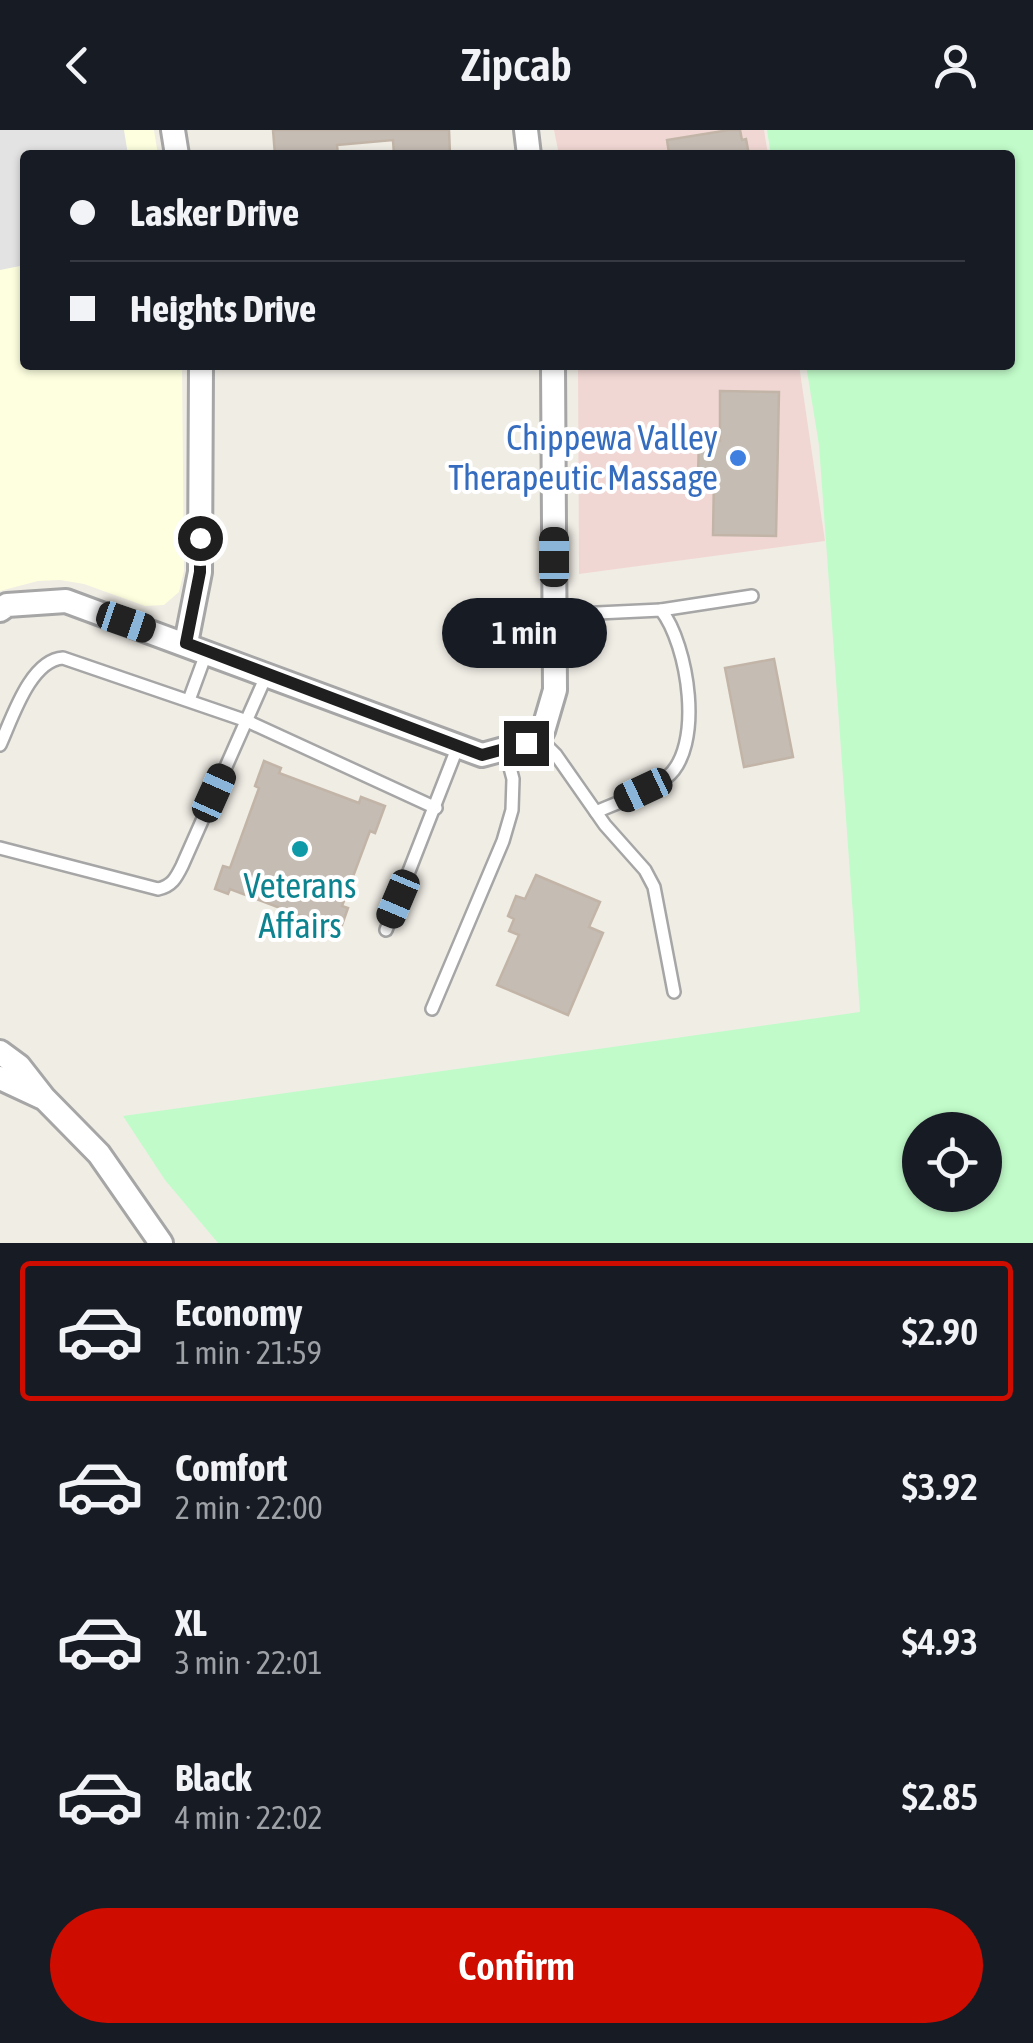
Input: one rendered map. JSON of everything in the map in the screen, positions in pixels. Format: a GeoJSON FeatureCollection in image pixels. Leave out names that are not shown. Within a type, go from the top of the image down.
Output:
{"type":"FeatureCollection","features":[{"type":"Feature","properties":{"kind":"street"},"geometry":{"type":"LineString","coordinates":[[196,647],[201,370]]}},
{"type":"Feature","properties":{"kind":"street"},"geometry":{"type":"LineString","coordinates":[[0,610],[6,605],[66,600],[482,755],[523,743],[542,732],[556,690],[553,370]]}},
{"type":"Feature","properties":{"kind":"street"},"geometry":{"type":"LineString","coordinates":[[0,1052],[19,1066],[98,1154],[161,1243]]}},
{"type":"Feature","properties":{"kind":"street"},"geometry":{"type":"LineString","coordinates":[[0,1078],[44,1098]]}},
{"type":"Feature","properties":{"kind":"lane"},"geometry":{"type":"LineString","coordinates":[[555,615],[662,610],[752,596]]}},
{"type":"Feature","properties":{"kind":"lane"},"geometry":{"type":"LineString","coordinates":[[596,812],[667,777],[681,761],[690,712],[679,643],[662,610]]}},
{"type":"Feature","properties":{"kind":"lane"},"geometry":{"type":"LineString","coordinates":[[189,700],[196,647]]}},
{"type":"Feature","properties":{"kind":"lane"},"geometry":{"type":"LineString","coordinates":[[1,738],[27,686],[52,658],[89,664],[248,721],[436,808]]}},
{"type":"Feature","properties":{"kind":"lane"},"geometry":{"type":"LineString","coordinates":[[0,848],[158,889],[167,887],[174,881],[267,674]]}},
{"type":"Feature","properties":{"kind":"lane"},"geometry":{"type":"LineString","coordinates":[[432,1009],[502,841],[512,810],[513,778],[523,743],[556,755],[596,812],[645,870],[654,888],[674,992]]}},
{"type":"Feature","properties":{"kind":"lane"},"geometry":{"type":"LineString","coordinates":[[386,930],[458,746]]}},
{"type":"Feature","properties":{"kind":"shaded area"},"geometry":{"type":"Polygon","coordinates":[[[0,130],[154,130],[157,150],[20,150],[20,370],[182,370],[184,571],[179,592],[164,605],[145,606],[84,584],[60,580],[0,591],[0,130]]]}},
{"type":"Feature","properties":{"kind":"shaded area"},"geometry":{"type":"Polygon","coordinates":[[[0,130],[124,130],[127,150],[20,150],[20,266],[0,270],[0,130]]]}},
{"type":"Feature","properties":{"kind":"shaded area"},"geometry":{"type":"Polygon","coordinates":[[[554,130],[764,130],[767,150],[558,150],[554,130]]]}},
{"type":"Feature","properties":{"kind":"shaded area"},"geometry":{"type":"Polygon","coordinates":[[[578,370],[800,370],[825,541],[579,574],[578,370]]]}},
{"type":"Feature","properties":{"kind":"green space"},"geometry":{"type":"Polygon","coordinates":[[[767,130],[1033,130],[1033,1243],[218,1243],[165,1180],[123,1116],[860,1012],[819,445],[807,370],[1015,370],[1015,150],[770,150],[767,130]]]}},
{"type":"Feature","properties":{"kind":"building"},"geometry":{"type":"Polygon","coordinates":[[[273,130],[449,130],[450,150],[394,150],[393,140],[337,145],[338,150],[275,150],[273,130]]]}},
{"type":"Feature","properties":{"kind":"building"},"geometry":{"type":"Polygon","coordinates":[[[740,130],[748,150],[669,150],[667,140],[740,130]]]}},
{"type":"Feature","properties":{"kind":"building","name":"Chippewa Valley Therapeutic Massage"},"geometry":{"type":"Polygon","coordinates":[[[720,391],[779,392],[776,536],[713,535],[714,476],[698,475],[699,441],[720,441],[720,391]]]}},
{"type":"Feature","properties":{"kind":"building"},"geometry":{"type":"Polygon","coordinates":[[[774,659],[793,757],[744,767],[725,668],[774,659]]]}},
{"type":"Feature","properties":{"kind":"building","name":"Veterans Affairs"},"geometry":{"type":"Polygon","coordinates":[[[264,761],[281,768],[279,773],[359,803],[361,797],[385,806],[375,833],[370,831],[342,906],[348,908],[337,939],[317,931],[320,923],[230,889],[228,894],[215,889],[223,866],[230,868],[259,788],[255,786],[264,761]]]}},
{"type":"Feature","properties":{"kind":"building"},"geometry":{"type":"Polygon","coordinates":[[[536,875],[600,902],[589,927],[603,933],[568,1015],[497,985],[519,935],[509,931],[514,919],[508,916],[516,896],[525,899],[536,875]]]}},
{"type":"Feature","properties":{"kind":"place","name":"Chippewa Valley Therapeutic Massage"},"geometry":{"type":"Point","coordinates":[738,458]}},
{"type":"Feature","properties":{"kind":"place","name":"Veterans Affairs"},"geometry":{"type":"Point","coordinates":[300,849]}},
{"type":"Feature","properties":{"kind":"route"},"geometry":{"type":"LineString","coordinates":[[200,538],[200,572],[186,643],[482,755],[526,743]]}}]}
